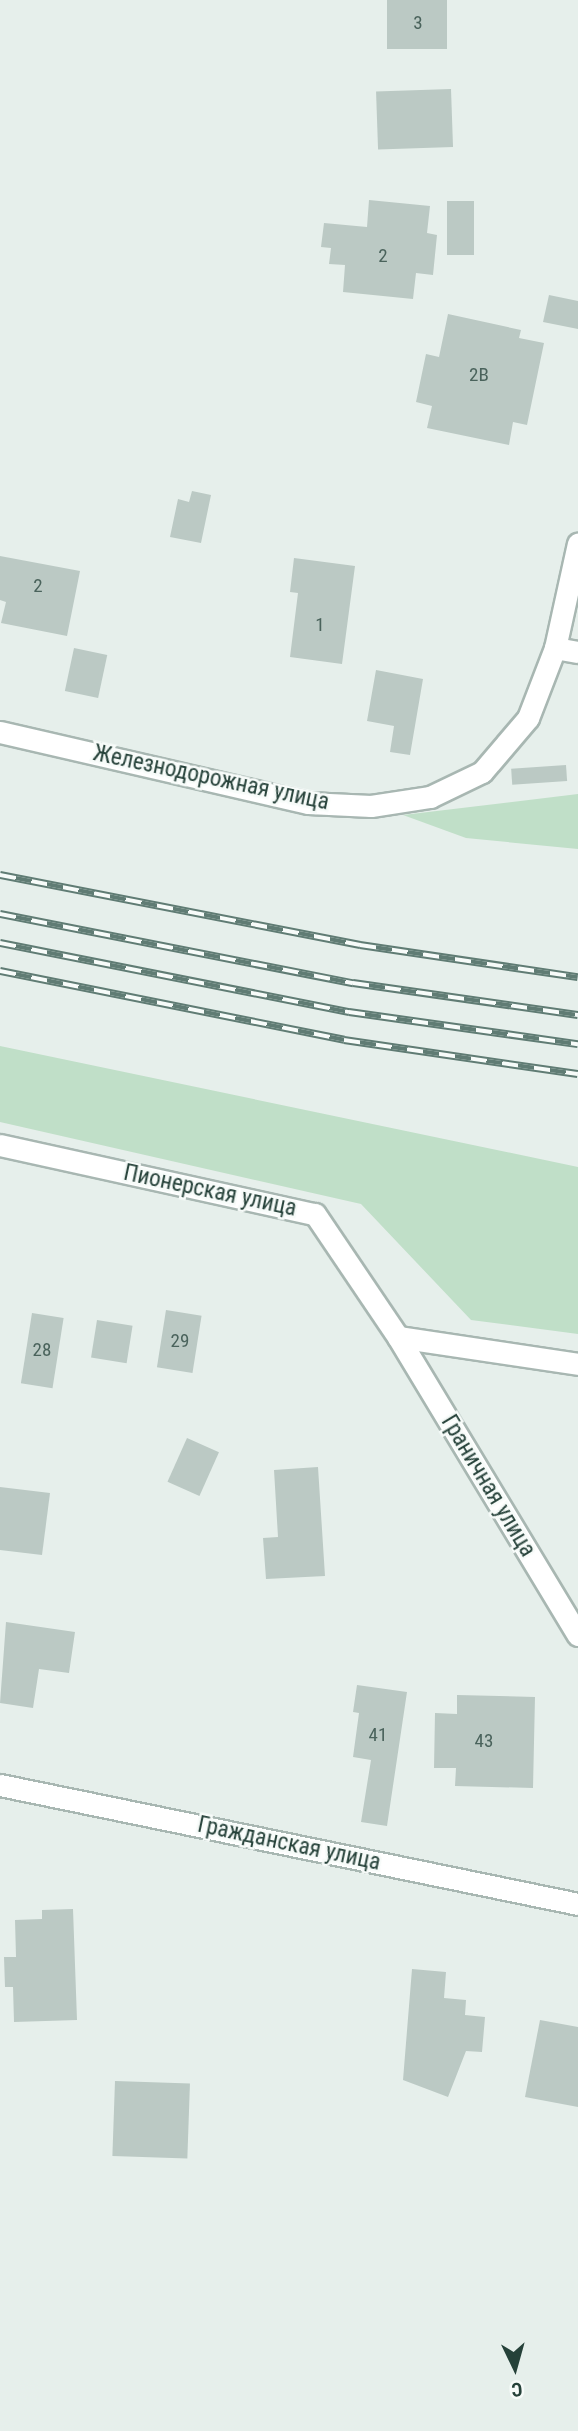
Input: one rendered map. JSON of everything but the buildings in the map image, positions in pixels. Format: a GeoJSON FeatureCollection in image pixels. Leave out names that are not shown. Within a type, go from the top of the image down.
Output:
{"type":"FeatureCollection","features":[{"type":"Feature","properties":{"kind":"street","name":"Железнодорожная улица"},"geometry":{"type":"LineString","coordinates":[[0,732],[308,803],[372,806],[430,797],[482,772],[528,718],[555,648],[578,543]]}},
{"type":"Feature","properties":{"kind":"street"},"geometry":{"type":"LineString","coordinates":[[555,648],[578,652]]}},
{"type":"Feature","properties":{"kind":"street","name":"Пионерская улица"},"geometry":{"type":"LineString","coordinates":[[0,1145],[315,1214],[398,1337]]}},
{"type":"Feature","properties":{"kind":"street"},"geometry":{"type":"LineString","coordinates":[[398,1337],[578,1364]]}},
{"type":"Feature","properties":{"kind":"street","name":"Граничная улица"},"geometry":{"type":"LineString","coordinates":[[398,1337],[578,1635]]}},
{"type":"Feature","properties":{"kind":"street","name":"Гражданская улица"},"geometry":{"type":"LineString","coordinates":[[0,1784],[578,1904]]}},
{"type":"Feature","properties":{"kind":"green space"},"geometry":{"type":"Polygon","coordinates":[[[578,794],[578,849],[466,838],[403,815],[578,794]]]}},
{"type":"Feature","properties":{"kind":"green space"},"geometry":{"type":"Polygon","coordinates":[[[0,1046],[578,1167],[578,1334],[471,1320],[361,1204],[0,1122],[0,1046]]]}},
{"type":"Feature","properties":{"kind":"railway"},"geometry":{"type":"LineString","coordinates":[[0,875],[360,945],[578,977]]}},
{"type":"Feature","properties":{"kind":"railway"},"geometry":{"type":"LineString","coordinates":[[0,914],[353,983],[578,1015]]}},
{"type":"Feature","properties":{"kind":"railway"},"geometry":{"type":"LineString","coordinates":[[0,943],[349,1012],[578,1044]]}},
{"type":"Feature","properties":{"kind":"railway"},"geometry":{"type":"LineString","coordinates":[[0,971],[344,1040],[578,1074]]}}]}
